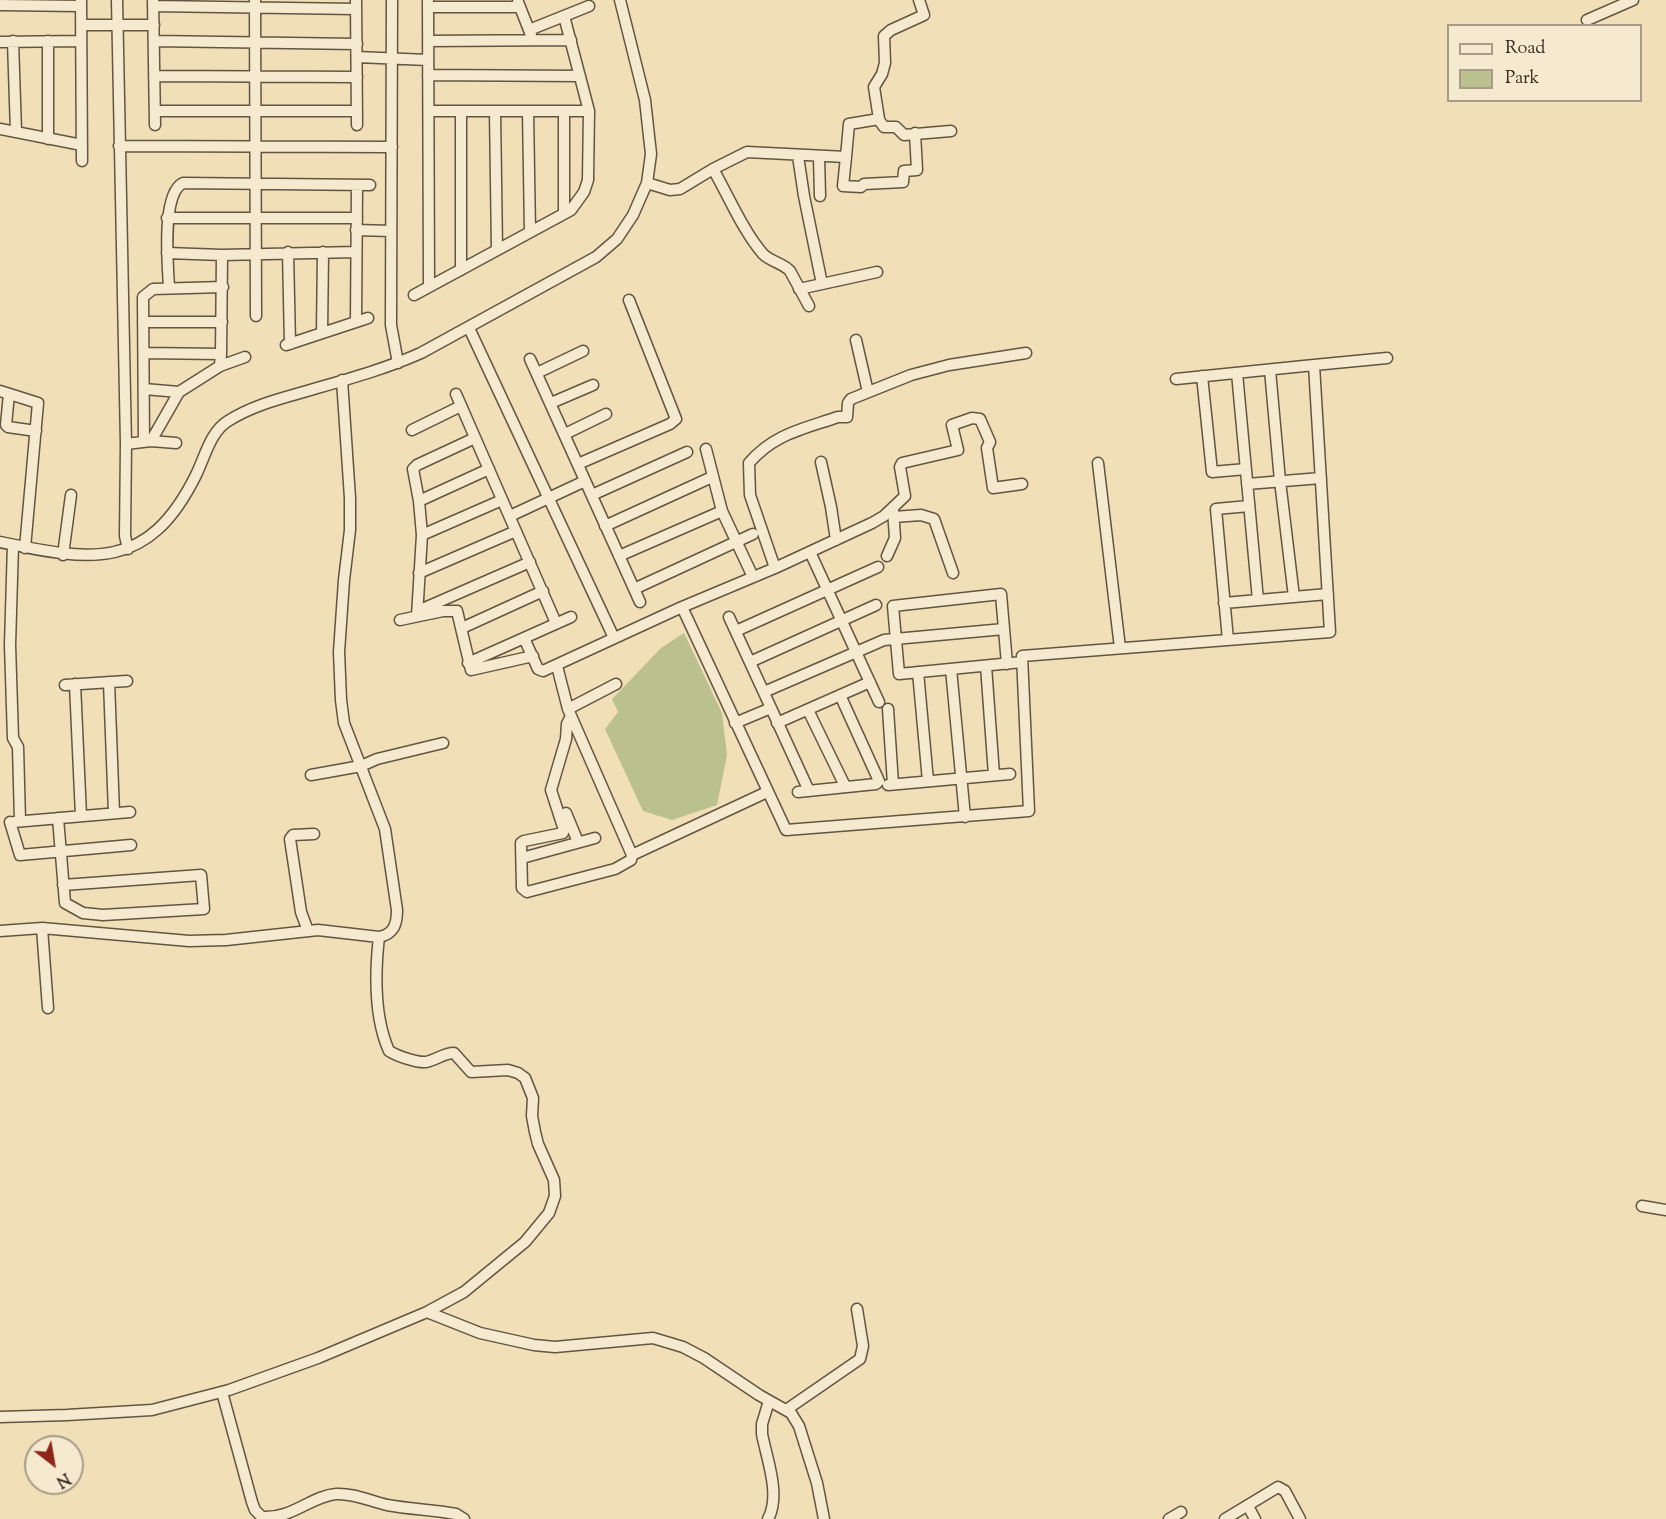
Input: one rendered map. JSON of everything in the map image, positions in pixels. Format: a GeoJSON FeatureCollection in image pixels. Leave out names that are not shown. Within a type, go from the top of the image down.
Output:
{"type":"FeatureCollection","features":[{"type":"Feature","properties":{"kind":"street"},"geometry":{"type":"LineString","coordinates":[[117,0],[126,444],[125,536],[128,548]]}},
{"type":"Feature","properties":{"kind":"street"},"geometry":{"type":"LineString","coordinates":[[392,0],[391,231],[393,341],[397,359]]}},
{"type":"Feature","properties":{"kind":"street"},"geometry":{"type":"LineString","coordinates":[[0,542],[13,545],[26,543],[64,549],[114,552],[128,548],[155,532],[169,519],[191,484],[215,434],[225,423],[267,403],[421,353],[580,266],[607,248],[627,225],[647,183],[651,154],[645,100],[621,0]]}},
{"type":"Feature","properties":{"kind":"street"},"geometry":{"type":"LineString","coordinates":[[919,0],[924,15],[891,30],[884,36],[885,63],[882,74],[874,87],[879,120],[886,128],[898,128],[903,134],[951,131]]}},
{"type":"Feature","properties":{"kind":"street"},"geometry":{"type":"LineString","coordinates":[[1587,20],[1633,0]]}},
{"type":"Feature","properties":{"kind":"street"},"geometry":{"type":"LineString","coordinates":[[0,5],[81,3],[82,161]]}},
{"type":"Feature","properties":{"kind":"street"},"geometry":{"type":"LineString","coordinates":[[155,125],[153,3],[356,5],[357,125]]}},
{"type":"Feature","properties":{"kind":"street"},"geometry":{"type":"LineString","coordinates":[[429,287],[428,4],[519,3],[531,35]]}},
{"type":"Feature","properties":{"kind":"street"},"geometry":{"type":"LineString","coordinates":[[255,4],[256,316]]}},
{"type":"Feature","properties":{"kind":"street"},"geometry":{"type":"LineString","coordinates":[[531,35],[564,16],[589,6]]}},
{"type":"Feature","properties":{"kind":"street"},"geometry":{"type":"LineString","coordinates":[[414,296],[564,213],[577,203],[584,192],[588,180],[589,111],[564,16]]}},
{"type":"Feature","properties":{"kind":"street"},"geometry":{"type":"LineString","coordinates":[[81,25],[154,25]]}},
{"type":"Feature","properties":{"kind":"street"},"geometry":{"type":"LineString","coordinates":[[428,41],[531,35],[571,40]]}},
{"type":"Feature","properties":{"kind":"street"},"geometry":{"type":"LineString","coordinates":[[0,42],[81,40]]}},
{"type":"Feature","properties":{"kind":"street"},"geometry":{"type":"LineString","coordinates":[[48,41],[48,139]]}},
{"type":"Feature","properties":{"kind":"street"},"geometry":{"type":"LineString","coordinates":[[154,41],[357,44]]}},
{"type":"Feature","properties":{"kind":"street"},"geometry":{"type":"LineString","coordinates":[[13,42],[16,132]]}},
{"type":"Feature","properties":{"kind":"street"},"geometry":{"type":"LineString","coordinates":[[357,57],[428,60]]}},
{"type":"Feature","properties":{"kind":"street"},"geometry":{"type":"LineString","coordinates":[[428,75],[580,76]]}},
{"type":"Feature","properties":{"kind":"street"},"geometry":{"type":"LineString","coordinates":[[154,76],[357,77]]}},
{"type":"Feature","properties":{"kind":"street"},"geometry":{"type":"LineString","coordinates":[[155,111],[357,111]]}},
{"type":"Feature","properties":{"kind":"street"},"geometry":{"type":"LineString","coordinates":[[429,111],[589,111]]}},
{"type":"Feature","properties":{"kind":"street"},"geometry":{"type":"LineString","coordinates":[[461,111],[462,270]]}},
{"type":"Feature","properties":{"kind":"street"},"geometry":{"type":"LineString","coordinates":[[495,111],[497,250]]}},
{"type":"Feature","properties":{"kind":"street"},"geometry":{"type":"LineString","coordinates":[[528,111],[530,232]]}},
{"type":"Feature","properties":{"kind":"street"},"geometry":{"type":"LineString","coordinates":[[564,111],[564,213]]}},
{"type":"Feature","properties":{"kind":"street"},"geometry":{"type":"LineString","coordinates":[[879,120],[849,124],[843,186],[862,187],[864,184],[903,182],[904,171],[917,170],[915,134]]}},
{"type":"Feature","properties":{"kind":"street"},"geometry":{"type":"LineString","coordinates":[[0,129],[82,145]]}},
{"type":"Feature","properties":{"kind":"street"},"geometry":{"type":"LineString","coordinates":[[119,146],[392,147]]}},
{"type":"Feature","properties":{"kind":"street"},"geometry":{"type":"LineString","coordinates":[[647,183],[670,190],[680,189],[712,169],[747,152],[846,157]]}},
{"type":"Feature","properties":{"kind":"street"},"geometry":{"type":"LineString","coordinates":[[798,156],[822,284]]}},
{"type":"Feature","properties":{"kind":"street"},"geometry":{"type":"LineString","coordinates":[[819,156],[820,196]]}},
{"type":"Feature","properties":{"kind":"street"},"geometry":{"type":"LineString","coordinates":[[712,169],[756,244],[772,262],[786,267],[809,306]]}},
{"type":"Feature","properties":{"kind":"street"},"geometry":{"type":"LineString","coordinates":[[169,288],[167,218],[176,190],[183,183],[370,185]]}},
{"type":"Feature","properties":{"kind":"street"},"geometry":{"type":"LineString","coordinates":[[356,322],[357,185]]}},
{"type":"Feature","properties":{"kind":"street"},"geometry":{"type":"LineString","coordinates":[[167,218],[357,218]]}},
{"type":"Feature","properties":{"kind":"street"},"geometry":{"type":"LineString","coordinates":[[356,230],[391,231]]}},
{"type":"Feature","properties":{"kind":"street"},"geometry":{"type":"LineString","coordinates":[[167,253],[222,255],[256,252],[356,252]]}},
{"type":"Feature","properties":{"kind":"street"},"geometry":{"type":"LineString","coordinates":[[288,252],[287,345],[368,318]]}},
{"type":"Feature","properties":{"kind":"street"},"geometry":{"type":"LineString","coordinates":[[322,333],[323,252]]}},
{"type":"Feature","properties":{"kind":"street"},"geometry":{"type":"LineString","coordinates":[[219,366],[223,286],[222,255]]}},
{"type":"Feature","properties":{"kind":"street"},"geometry":{"type":"LineString","coordinates":[[799,289],[877,272]]}},
{"type":"Feature","properties":{"kind":"street"},"geometry":{"type":"LineString","coordinates":[[147,442],[143,297],[153,289],[223,286]]}},
{"type":"Feature","properties":{"kind":"street"},"geometry":{"type":"LineString","coordinates":[[578,464],[670,424],[676,418],[629,300]]}},
{"type":"Feature","properties":{"kind":"street"},"geometry":{"type":"LineString","coordinates":[[143,322],[222,322]]}},
{"type":"Feature","properties":{"kind":"street"},"geometry":{"type":"LineString","coordinates":[[469,328],[614,638]]}},
{"type":"Feature","properties":{"kind":"street"},"geometry":{"type":"LineString","coordinates":[[856,340],[868,392]]}},
{"type":"Feature","properties":{"kind":"street"},"geometry":{"type":"LineString","coordinates":[[537,373],[583,351]]}},
{"type":"Feature","properties":{"kind":"street"},"geometry":{"type":"LineString","coordinates":[[144,353],[221,354]]}},
{"type":"Feature","properties":{"kind":"street"},"geometry":{"type":"LineString","coordinates":[[775,568],[750,495],[749,464],[761,449],[775,440],[838,417],[847,417],[849,401],[911,375],[950,365],[1026,353]]}},
{"type":"Feature","properties":{"kind":"street"},"geometry":{"type":"LineString","coordinates":[[147,442],[179,392],[219,366],[245,357]]}},
{"type":"Feature","properties":{"kind":"street"},"geometry":{"type":"LineString","coordinates":[[1176,379],[1387,358]]}},
{"type":"Feature","properties":{"kind":"street"},"geometry":{"type":"LineString","coordinates":[[530,359],[640,602]]}},
{"type":"Feature","properties":{"kind":"street"},"geometry":{"type":"LineString","coordinates":[[682,607],[783,827],[788,831],[1029,811],[1022,656],[1330,632],[1314,365]]}},
{"type":"Feature","properties":{"kind":"street"},"geometry":{"type":"LineString","coordinates":[[1270,370],[1294,597]]}},
{"type":"Feature","properties":{"kind":"street"},"geometry":{"type":"LineString","coordinates":[[1238,373],[1258,600]]}},
{"type":"Feature","properties":{"kind":"street"},"geometry":{"type":"LineString","coordinates":[[1202,376],[1212,472],[1246,469]]}},
{"type":"Feature","properties":{"kind":"street"},"geometry":{"type":"LineString","coordinates":[[0,931],[42,928],[199,941],[331,930],[379,937],[385,936],[393,929],[397,919],[397,910],[384,829],[344,723],[339,652],[350,530],[350,498],[342,380]]}},
{"type":"Feature","properties":{"kind":"street"},"geometry":{"type":"LineString","coordinates":[[551,403],[593,385]]}},
{"type":"Feature","properties":{"kind":"street"},"geometry":{"type":"LineString","coordinates":[[144,389],[179,392]]}},
{"type":"Feature","properties":{"kind":"street"},"geometry":{"type":"LineString","coordinates":[[26,543],[36,431],[38,402],[4,393],[6,426],[36,431]]}},
{"type":"Feature","properties":{"kind":"street"},"geometry":{"type":"LineString","coordinates":[[456,394],[556,623]]}},
{"type":"Feature","properties":{"kind":"street"},"geometry":{"type":"LineString","coordinates":[[412,429],[461,406]]}},
{"type":"Feature","properties":{"kind":"street"},"geometry":{"type":"LineString","coordinates":[[565,434],[606,414]]}},
{"type":"Feature","properties":{"kind":"street"},"geometry":{"type":"LineString","coordinates":[[887,556],[895,538],[894,513],[905,496],[900,467],[902,463],[958,450],[952,425],[972,418],[980,419],[990,442],[987,448],[993,488],[1022,484]]}},
{"type":"Feature","properties":{"kind":"street"},"geometry":{"type":"LineString","coordinates":[[417,614],[422,535],[419,501],[412,471],[415,466],[475,438]]}},
{"type":"Feature","properties":{"kind":"street"},"geometry":{"type":"LineString","coordinates":[[126,444],[176,443]]}},
{"type":"Feature","properties":{"kind":"street"},"geometry":{"type":"LineString","coordinates":[[706,449],[722,511],[753,577]]}},
{"type":"Feature","properties":{"kind":"street"},"geometry":{"type":"LineString","coordinates":[[592,495],[687,452]]}},
{"type":"Feature","properties":{"kind":"street"},"geometry":{"type":"LineString","coordinates":[[821,462],[836,540]]}},
{"type":"Feature","properties":{"kind":"street"},"geometry":{"type":"LineString","coordinates":[[1098,463],[1120,648]]}},
{"type":"Feature","properties":{"kind":"street"},"geometry":{"type":"LineString","coordinates":[[419,501],[489,469]]}},
{"type":"Feature","properties":{"kind":"street"},"geometry":{"type":"LineString","coordinates":[[605,526],[712,477]]}},
{"type":"Feature","properties":{"kind":"street"},"geometry":{"type":"LineString","coordinates":[[1247,484],[1321,478]]}},
{"type":"Feature","properties":{"kind":"street"},"geometry":{"type":"LineString","coordinates":[[510,516],[585,481]]}},
{"type":"Feature","properties":{"kind":"street"},"geometry":{"type":"LineString","coordinates":[[64,549],[71,495]]}},
{"type":"Feature","properties":{"kind":"street"},"geometry":{"type":"LineString","coordinates":[[422,535],[502,500]]}},
{"type":"Feature","properties":{"kind":"street"},"geometry":{"type":"LineString","coordinates":[[1228,640],[1216,509],[1249,506]]}},
{"type":"Feature","properties":{"kind":"street"},"geometry":{"type":"LineString","coordinates":[[619,556],[722,511]]}},
{"type":"Feature","properties":{"kind":"street"},"geometry":{"type":"LineString","coordinates":[[524,638],[541,671],[557,666],[682,607],[775,568],[894,513],[921,515],[934,519],[953,573]]}},
{"type":"Feature","properties":{"kind":"street"},"geometry":{"type":"LineString","coordinates":[[419,573],[516,531]]}},
{"type":"Feature","properties":{"kind":"street"},"geometry":{"type":"LineString","coordinates":[[634,589],[753,534]]}},
{"type":"Feature","properties":{"kind":"street"},"geometry":{"type":"LineString","coordinates":[[13,545],[10,645],[14,738],[18,747],[12,822],[20,855],[131,845]]}},
{"type":"Feature","properties":{"kind":"street"},"geometry":{"type":"LineString","coordinates":[[810,552],[883,706],[891,784],[1010,774]]}},
{"type":"Feature","properties":{"kind":"street"},"geometry":{"type":"LineString","coordinates":[[400,620],[530,562]]}},
{"type":"Feature","properties":{"kind":"street"},"geometry":{"type":"LineString","coordinates":[[736,631],[878,567]]}},
{"type":"Feature","properties":{"kind":"street"},"geometry":{"type":"LineString","coordinates":[[462,628],[543,591]]}},
{"type":"Feature","properties":{"kind":"street"},"geometry":{"type":"LineString","coordinates":[[1007,663],[1001,594],[893,606],[899,674],[1022,662]]}},
{"type":"Feature","properties":{"kind":"street"},"geometry":{"type":"LineString","coordinates":[[1224,603],[1328,594]]}},
{"type":"Feature","properties":{"kind":"street"},"geometry":{"type":"LineString","coordinates":[[750,662],[876,606]]}},
{"type":"Feature","properties":{"kind":"street"},"geometry":{"type":"LineString","coordinates":[[417,614],[454,610],[459,614],[471,670],[533,656]]}},
{"type":"Feature","properties":{"kind":"street"},"geometry":{"type":"LineString","coordinates":[[468,663],[571,616]]}},
{"type":"Feature","properties":{"kind":"street"},"geometry":{"type":"LineString","coordinates":[[729,617],[771,708],[803,791],[876,784],[879,779],[840,695]]}},
{"type":"Feature","properties":{"kind":"street"},"geometry":{"type":"LineString","coordinates":[[764,692],[884,640],[1004,628]]}},
{"type":"Feature","properties":{"kind":"street"},"geometry":{"type":"LineString","coordinates":[[557,666],[570,712],[632,855],[630,862],[615,869],[527,892],[522,888],[520,845],[523,841],[564,832],[551,790],[566,739],[570,712],[616,684]]}},
{"type":"Feature","properties":{"kind":"street"},"geometry":{"type":"LineString","coordinates":[[986,666],[994,775]]}},
{"type":"Feature","properties":{"kind":"street"},"geometry":{"type":"LineString","coordinates":[[951,669],[965,817]]}},
{"type":"Feature","properties":{"kind":"street"},"geometry":{"type":"LineString","coordinates":[[918,672],[928,781]]}},
{"type":"Feature","properties":{"kind":"street"},"geometry":{"type":"LineString","coordinates":[[81,816],[70,685],[127,681]]}},
{"type":"Feature","properties":{"kind":"street"},"geometry":{"type":"LineString","coordinates":[[109,682],[114,813]]}},
{"type":"Feature","properties":{"kind":"street"},"geometry":{"type":"LineString","coordinates":[[777,723],[870,682]]}},
{"type":"Feature","properties":{"kind":"street"},"geometry":{"type":"LineString","coordinates":[[735,723],[771,708]]}},
{"type":"Feature","properties":{"kind":"street"},"geometry":{"type":"LineString","coordinates":[[808,710],[845,786]]}},
{"type":"Feature","properties":{"kind":"street"},"geometry":{"type":"LineString","coordinates":[[311,775],[361,766],[377,759],[443,743]]}},
{"type":"Feature","properties":{"kind":"street"},"geometry":{"type":"LineString","coordinates":[[554,782],[578,842]]}},
{"type":"Feature","properties":{"kind":"street"},"geometry":{"type":"LineString","coordinates":[[632,855],[767,792]]}},
{"type":"Feature","properties":{"kind":"street"},"geometry":{"type":"LineString","coordinates":[[12,822],[130,812]]}},
{"type":"Feature","properties":{"kind":"street"},"geometry":{"type":"LineString","coordinates":[[58,818],[63,885],[65,903],[83,913],[104,915],[204,909],[201,875],[63,885]]}},
{"type":"Feature","properties":{"kind":"street"},"geometry":{"type":"LineString","coordinates":[[308,931],[301,912],[290,839],[293,836],[314,834]]}},
{"type":"Feature","properties":{"kind":"street"},"geometry":{"type":"LineString","coordinates":[[522,858],[595,838]]}},
{"type":"Feature","properties":{"kind":"street"},"geometry":{"type":"LineString","coordinates":[[42,928],[48,1008]]}},
{"type":"Feature","properties":{"kind":"street"},"geometry":{"type":"LineString","coordinates":[[5,1417],[152,1410],[222,1392],[318,1358],[427,1312],[464,1292],[525,1242],[549,1213],[555,1196],[554,1180],[538,1144],[532,1116],[533,1098],[525,1078],[508,1070],[471,1072],[454,1053],[426,1062],[389,1051],[377,988],[379,937]]}},
{"type":"Feature","properties":{"kind":"street"},"geometry":{"type":"LineString","coordinates":[[1642,1206],[1666,1210]]}},
{"type":"Feature","properties":{"kind":"street"},"geometry":{"type":"LineString","coordinates":[[786,1410],[860,1359],[863,1346],[857,1309]]}},
{"type":"Feature","properties":{"kind":"street"},"geometry":{"type":"LineString","coordinates":[[427,1312],[480,1333],[534,1346],[555,1347],[653,1338],[669,1341],[704,1358],[790,1413],[799,1426],[817,1483],[824,1519]]}},
{"type":"Feature","properties":{"kind":"street"},"geometry":{"type":"LineString","coordinates":[[222,1392],[252,1502],[255,1510],[262,1517],[279,1517],[308,1507],[333,1494],[344,1494],[387,1505],[456,1514],[464,1519]]}},
{"type":"Feature","properties":{"kind":"street"},"geometry":{"type":"LineString","coordinates":[[768,1519],[774,1495],[762,1424],[769,1401]]}},
{"type":"Feature","properties":{"kind":"street"},"geometry":{"type":"LineString","coordinates":[[1225,1519],[1278,1488],[1282,1489],[1300,1519]]}},
{"type":"Feature","properties":{"kind":"street"},"geometry":{"type":"LineString","coordinates":[[1248,1506],[1255,1519]]}},
{"type":"Feature","properties":{"kind":"street"},"geometry":{"type":"LineString","coordinates":[[1169,1519],[1181,1512]]}},
{"type":"Feature","properties":{"kind":"green space"},"geometry":{"type":"Polygon","coordinates":[[[684,633],[722,713],[727,755],[717,805],[672,820],[643,811],[605,729],[618,712],[612,699],[661,648],[684,633]]]}}]}
